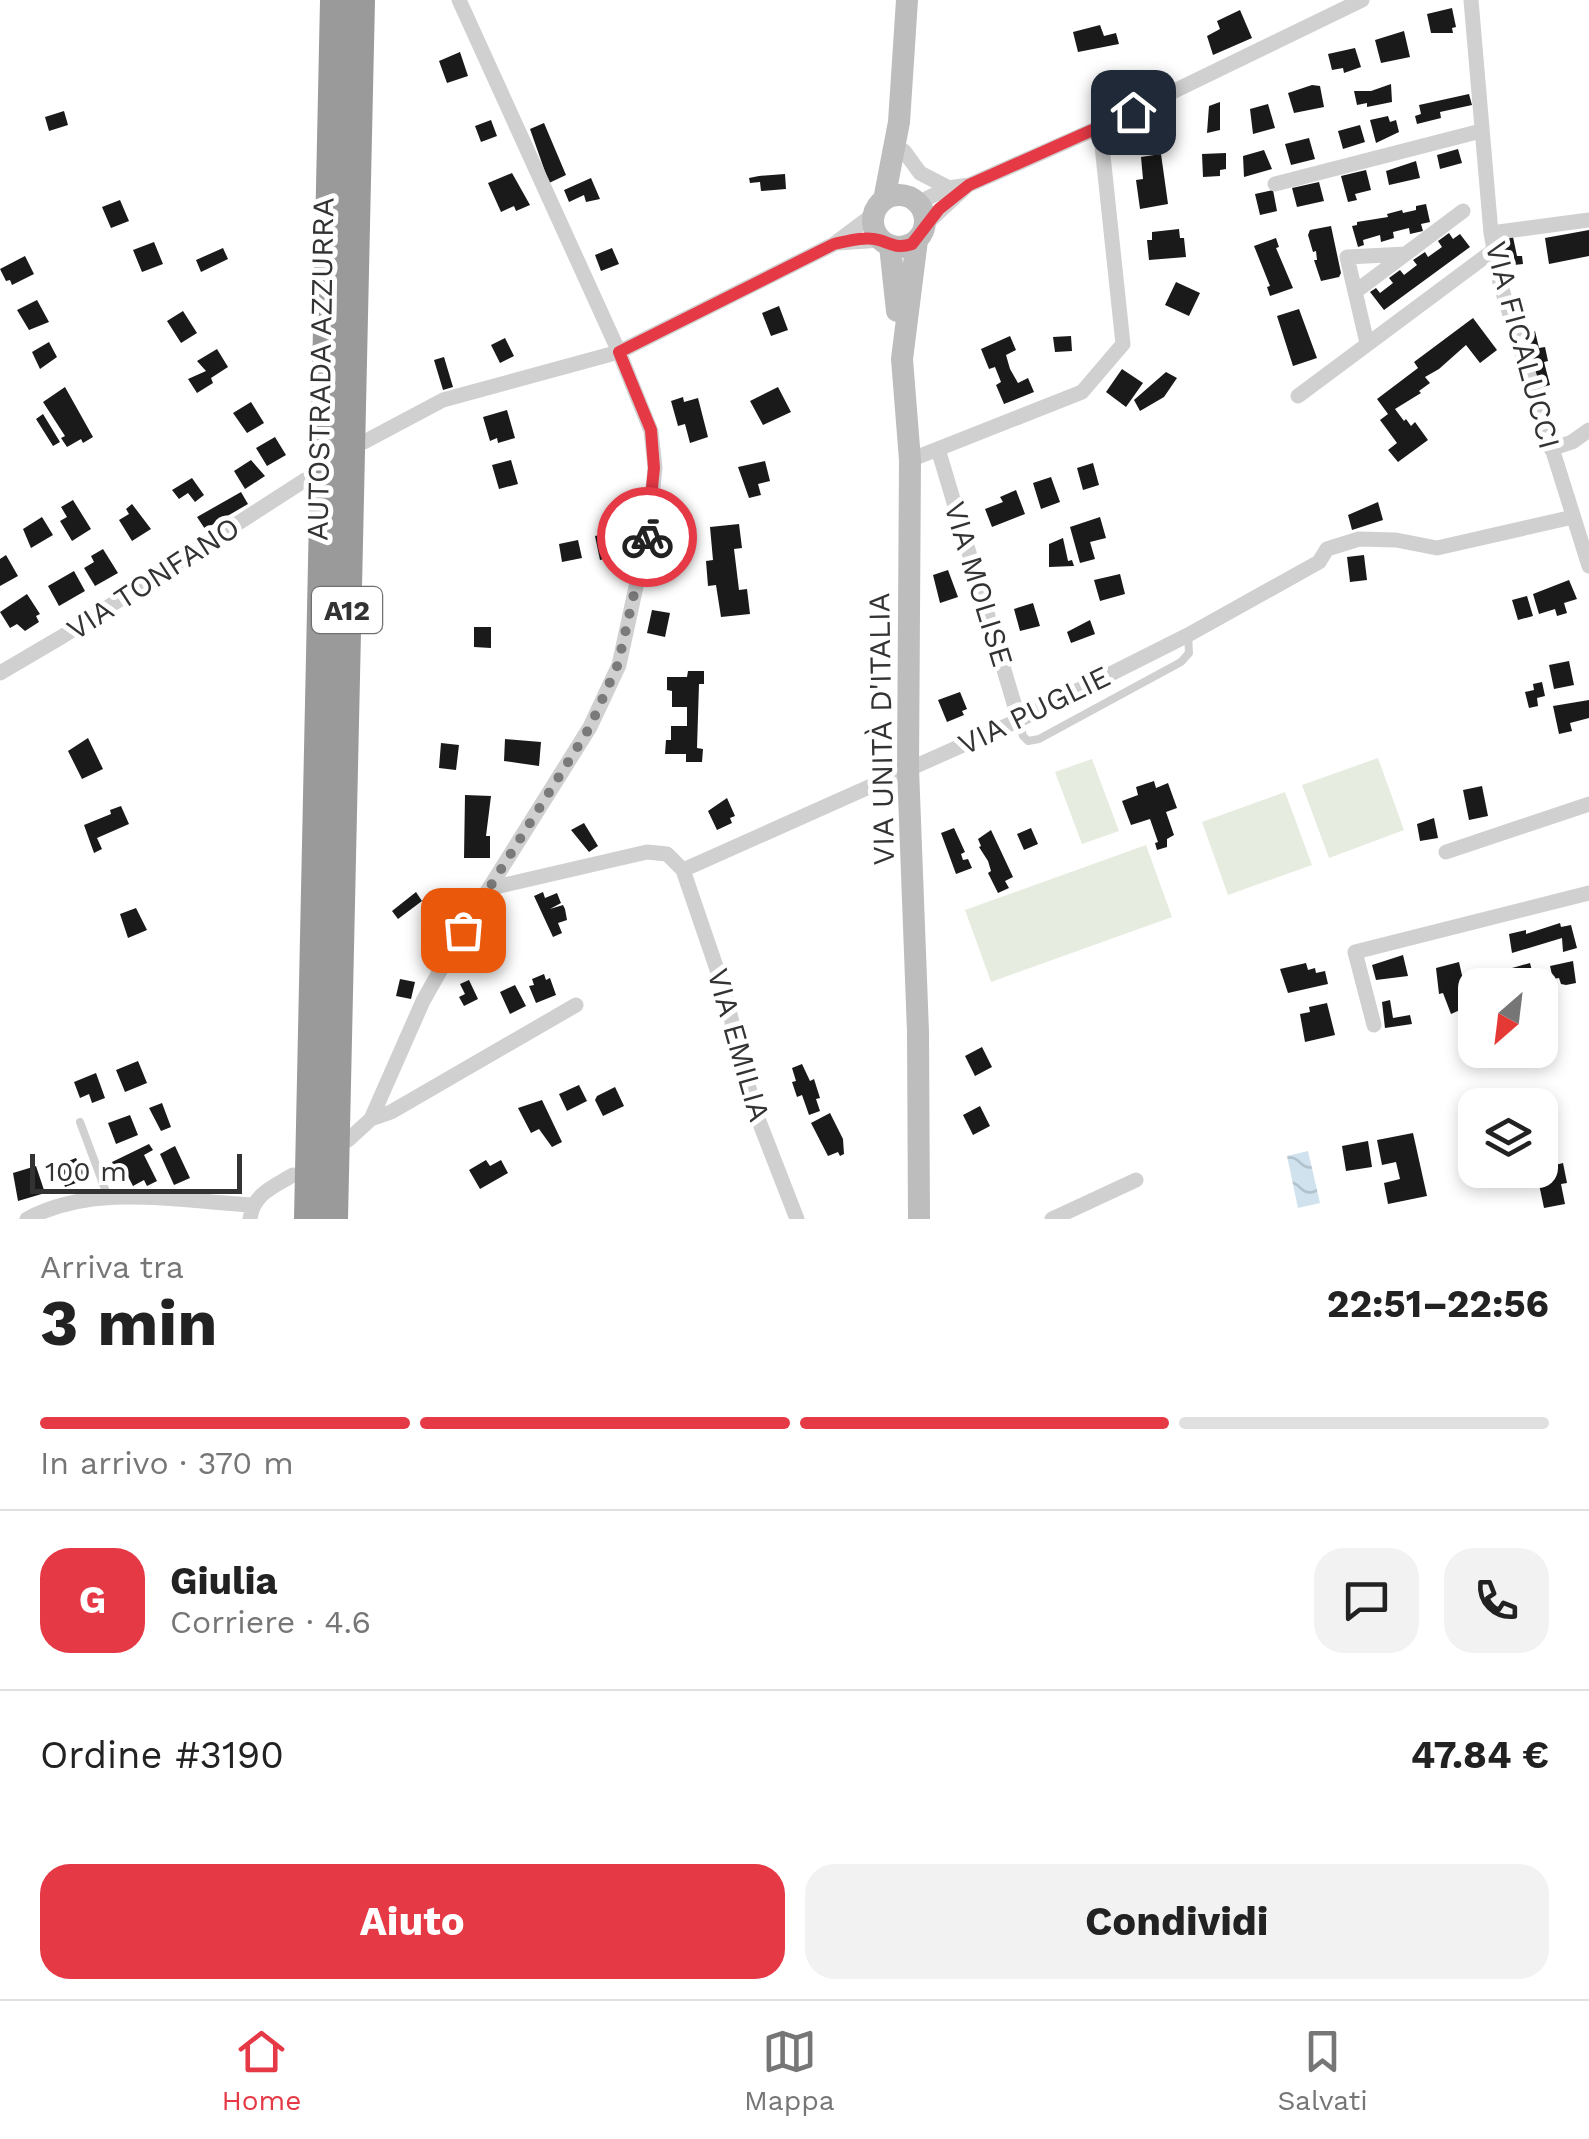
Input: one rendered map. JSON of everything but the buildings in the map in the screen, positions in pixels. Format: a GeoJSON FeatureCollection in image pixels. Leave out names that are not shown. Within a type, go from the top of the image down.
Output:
{"type":"FeatureCollection","features":[{"type":"Feature","properties":{"kind":"highway","name":"AUTOSTRADA AZZURRA"},"geometry":{"type":"LineString","coordinates":[[308,1219],[334,0]]}},
{"type":"Feature","properties":{"kind":"highway","name":"AUTOSTRADA AZZURRA"},"geometry":{"type":"LineString","coordinates":[[334,1219],[361,0]]}},
{"type":"Feature","properties":{"kind":"main road"},"geometry":{"type":"LineString","coordinates":[[879,207],[897,195],[918,216],[902,247],[886,243],[875,231],[879,207],[900,122],[907,0]]}},
{"type":"Feature","properties":{"kind":"main road","name":"VIA UNITÀ D'ITALIA"},"geometry":{"type":"LineString","coordinates":[[900,122],[918,216],[902,359],[910,460],[908,768],[918,1032],[918,1219]]}},
{"type":"Feature","properties":{"kind":"main road"},"geometry":{"type":"LineString","coordinates":[[886,243],[902,359]]}},
{"type":"Feature","properties":{"kind":"street"},"geometry":{"type":"LineString","coordinates":[[371,1119],[422,1001],[590,727],[618,664],[649,527],[654,468],[651,430],[619,352],[459,0]]}},
{"type":"Feature","properties":{"kind":"street"},"geometry":{"type":"LineString","coordinates":[[918,216],[969,185],[1100,127],[1362,0]]}},
{"type":"Feature","properties":{"kind":"street","name":"VIA FICALUCCI"},"geometry":{"type":"LineString","coordinates":[[1471,0],[1492,241],[1500,283],[1588,560]]}},
{"type":"Feature","properties":{"kind":"street"},"geometry":{"type":"LineString","coordinates":[[910,460],[1082,392],[1122,344],[1100,127]]}},
{"type":"Feature","properties":{"kind":"street"},"geometry":{"type":"LineString","coordinates":[[1276,184],[1481,131]]}},
{"type":"Feature","properties":{"kind":"street"},"geometry":{"type":"LineString","coordinates":[[904,152],[920,173],[949,188]]}},
{"type":"Feature","properties":{"kind":"street"},"geometry":{"type":"LineString","coordinates":[[918,216],[949,188],[969,185]]}},
{"type":"Feature","properties":{"kind":"street"},"geometry":{"type":"LineString","coordinates":[[364,442],[443,400],[619,352],[834,244],[879,207]]}},
{"type":"Feature","properties":{"kind":"street"},"geometry":{"type":"LineString","coordinates":[[1355,292],[1463,212]]}},
{"type":"Feature","properties":{"kind":"street"},"geometry":{"type":"LineString","coordinates":[[1298,396],[1492,241],[1589,220]]}},
{"type":"Feature","properties":{"kind":"street"},"geometry":{"type":"LineString","coordinates":[[834,244],[852,240],[886,243]]}},
{"type":"Feature","properties":{"kind":"street"},"geometry":{"type":"LineString","coordinates":[[1367,343],[1347,257],[1406,254]]}},
{"type":"Feature","properties":{"kind":"street"},"geometry":{"type":"LineString","coordinates":[[1551,450],[1589,430]]}},
{"type":"Feature","properties":{"kind":"street","name":"VIA MOLISE"},"geometry":{"type":"LineString","coordinates":[[938,449],[1019,720]]}},
{"type":"Feature","properties":{"kind":"street","name":"VIA TONFANO"},"geometry":{"type":"LineString","coordinates":[[0,673],[305,480]]}},
{"type":"Feature","properties":{"kind":"street","name":"VIA PUGLIE"},"geometry":{"type":"LineString","coordinates":[[683,870],[1019,720],[1188,635],[1319,562],[1327,549],[1360,539],[1396,540],[1436,548],[1574,517]]}},
{"type":"Feature","properties":{"kind":"street"},"geometry":{"type":"LineString","coordinates":[[1446,852],[1589,804]]}},
{"type":"Feature","properties":{"kind":"street"},"geometry":{"type":"LineString","coordinates":[[492,888],[647,852],[667,854],[683,870]]}},
{"type":"Feature","properties":{"kind":"street","name":"VIA EMILIA"},"geometry":{"type":"LineString","coordinates":[[683,870],[723,987],[756,1111],[797,1219]]}},
{"type":"Feature","properties":{"kind":"street"},"geometry":{"type":"LineString","coordinates":[[1374,1024],[1355,952],[1589,893]]}},
{"type":"Feature","properties":{"kind":"street"},"geometry":{"type":"LineString","coordinates":[[348,1140],[371,1119],[391,1112],[576,1005]]}},
{"type":"Feature","properties":{"kind":"street"},"geometry":{"type":"LineString","coordinates":[[27,1219],[50,1207],[108,1197],[251,1212],[265,1191],[293,1174]]}},
{"type":"Feature","properties":{"kind":"street"},"geometry":{"type":"LineString","coordinates":[[1052,1219],[1136,1180]]}},
{"type":"Feature","properties":{"kind":"lane"},"geometry":{"type":"LineString","coordinates":[[1019,720],[1023,736],[1028,741],[1038,740],[1181,662],[1189,653],[1188,635]]}},
{"type":"Feature","properties":{"kind":"lane"},"geometry":{"type":"LineString","coordinates":[[80,1122],[108,1197]]}},
{"type":"Feature","properties":{"kind":"shaded area"},"geometry":{"type":"Polygon","coordinates":[[[1378,758],[1404,830],[1329,858],[1302,785],[1378,758]]]}},
{"type":"Feature","properties":{"kind":"shaded area"},"geometry":{"type":"Polygon","coordinates":[[[1092,759],[1119,831],[1082,844],[1055,772],[1092,759]]]}},
{"type":"Feature","properties":{"kind":"shaded area"},"geometry":{"type":"Polygon","coordinates":[[[1285,792],[1312,865],[1228,895],[1202,822],[1285,792]]]}},
{"type":"Feature","properties":{"kind":"shaded area"},"geometry":{"type":"Polygon","coordinates":[[[1146,845],[1172,917],[991,982],[965,910],[1146,845]]]}},
{"type":"Feature","properties":{"kind":"water"},"geometry":{"type":"Polygon","coordinates":[[[1308,1151],[1320,1203],[1298,1208],[1287,1156],[1308,1151]]]}},
{"type":"Feature","properties":{"kind":"way so far"},"geometry":{"type":"LineString","coordinates":[[463,930],[590,727],[618,664],[647,537]]}},
{"type":"Feature","properties":{"kind":"route"},"geometry":{"type":"LineString","coordinates":[[647,537],[654,468],[651,430],[619,352],[834,244],[865,239],[881,240],[896,247],[912,244],[939,209],[969,185],[1133,112]]}}]}
